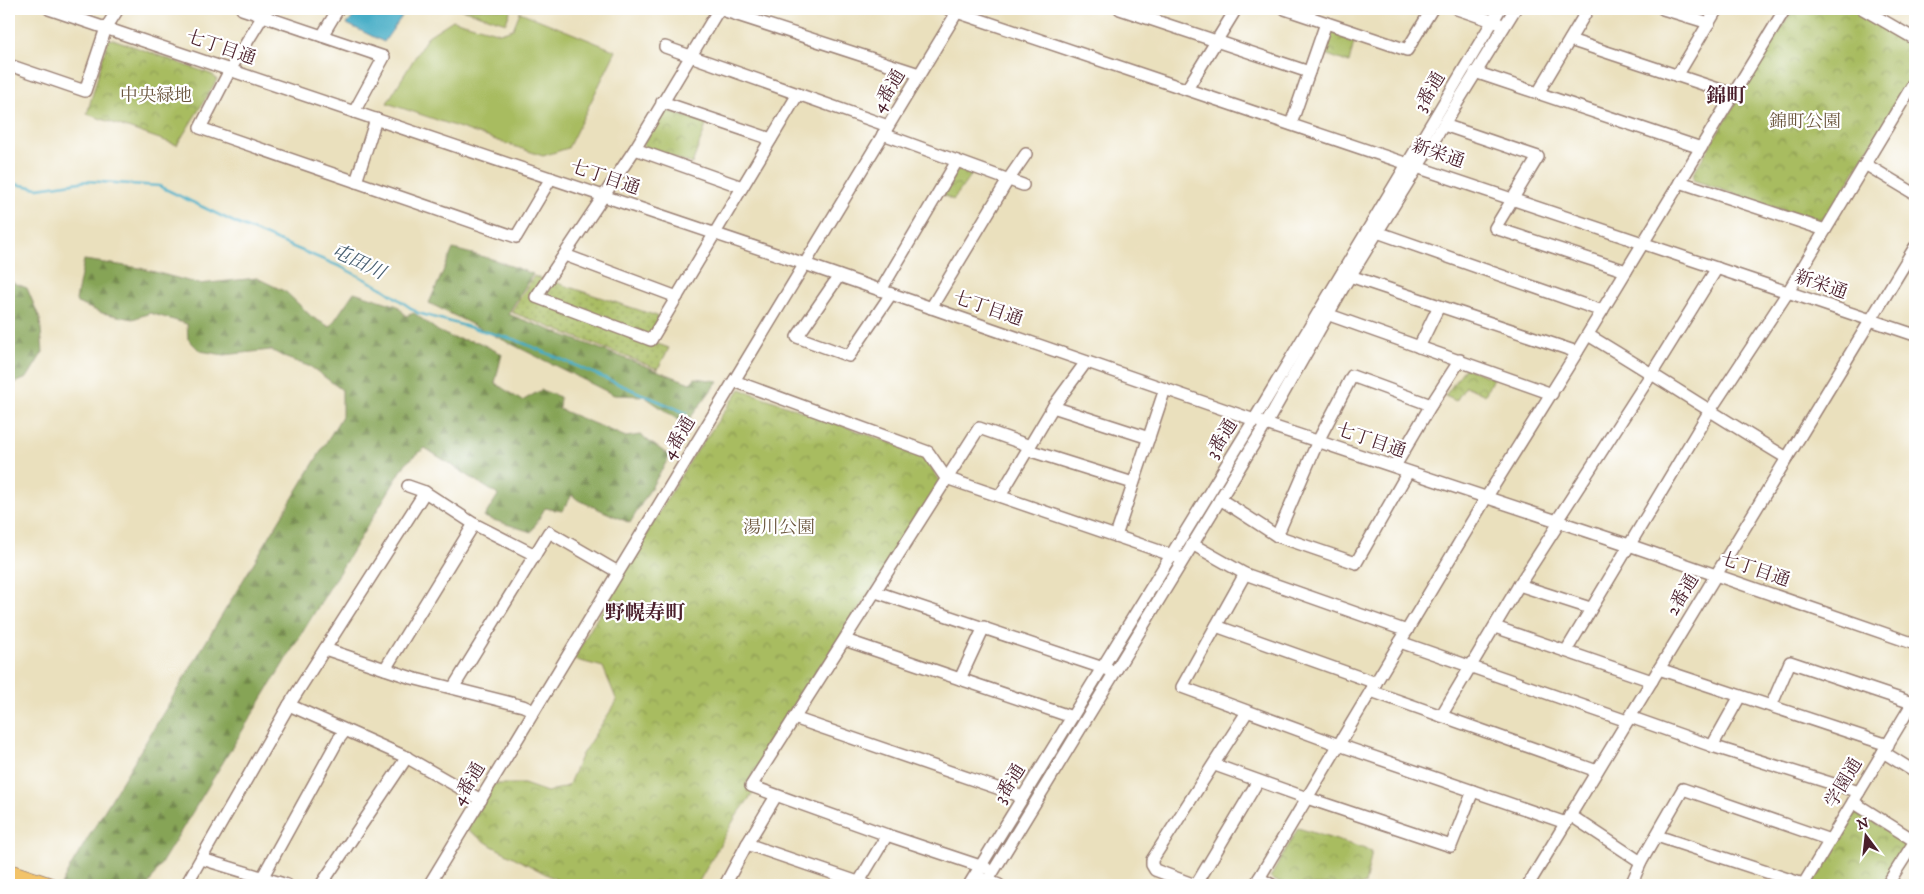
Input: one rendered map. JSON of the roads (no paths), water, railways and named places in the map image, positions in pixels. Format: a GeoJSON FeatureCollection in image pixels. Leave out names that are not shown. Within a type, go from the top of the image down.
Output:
{"type":"FeatureCollection","features":[{"type":"Feature","properties":{"kind":"main road"},"geometry":{"type":"LineString","coordinates":[[9,871],[51,885]]}},
{"type":"Feature","properties":{"kind":"street","name":"七丁目通"},"geometry":{"type":"LineString","coordinates":[[49,9],[714,233],[1254,420],[1396,466],[1408,472],[1629,545],[1915,644]]}},
{"type":"Feature","properties":{"kind":"street"},"geometry":{"type":"LineString","coordinates":[[9,65],[85,91],[106,28],[118,9]]}},
{"type":"Feature","properties":{"kind":"street"},"geometry":{"type":"LineString","coordinates":[[242,9],[265,12],[322,36],[384,57],[354,112]]}},
{"type":"Feature","properties":{"kind":"street"},"geometry":{"type":"LineString","coordinates":[[322,36],[338,9]]}},
{"type":"Feature","properties":{"kind":"street"},"geometry":{"type":"LineString","coordinates":[[798,94],[651,340],[536,297],[635,149],[719,9],[919,74]]}},
{"type":"Feature","properties":{"kind":"street"},"geometry":{"type":"LineString","coordinates":[[1120,9],[1309,72]]}},
{"type":"Feature","properties":{"kind":"street"},"geometry":{"type":"LineString","coordinates":[[1187,89],[1236,9]]}},
{"type":"Feature","properties":{"kind":"street"},"geometry":{"type":"LineString","coordinates":[[1285,9],[1407,50],[1432,9]]}},
{"type":"Feature","properties":{"kind":"street"},"geometry":{"type":"LineString","coordinates":[[1458,9],[1504,26]]}},
{"type":"Feature","properties":{"kind":"street","name":"3番通"},"geometry":{"type":"LineString","coordinates":[[972,880],[1254,420],[1377,232],[1500,9]]}},
{"type":"Feature","properties":{"kind":"street","name":"3番通"},"geometry":{"type":"LineString","coordinates":[[988,879],[1266,424],[1324,313],[1413,164],[1444,125],[1515,9]]}},
{"type":"Feature","properties":{"kind":"street"},"geometry":{"type":"LineString","coordinates":[[1538,93],[1588,9]]}},
{"type":"Feature","properties":{"kind":"street"},"geometry":{"type":"LineString","coordinates":[[1663,9],[1709,23]]}},
{"type":"Feature","properties":{"kind":"street"},"geometry":{"type":"LineString","coordinates":[[1677,76],[1717,9]]}},
{"type":"Feature","properties":{"kind":"street"},"geometry":{"type":"LineString","coordinates":[[1272,885],[1257,882],[1486,498],[1552,394],[1785,9]]}},
{"type":"Feature","properties":{"kind":"street","name":"4番通"},"geometry":{"type":"LineString","coordinates":[[429,885],[886,130],[955,10]]}},
{"type":"Feature","properties":{"kind":"street","name":"新栄通"},"geometry":{"type":"LineString","coordinates":[[955,10],[1915,335]]}},
{"type":"Feature","properties":{"kind":"street"},"geometry":{"type":"LineString","coordinates":[[1867,10],[1915,39]]}},
{"type":"Feature","properties":{"kind":"street"},"geometry":{"type":"LineString","coordinates":[[265,12],[230,70],[200,128],[516,237],[551,178]]}},
{"type":"Feature","properties":{"kind":"street"},"geometry":{"type":"LineString","coordinates":[[1291,124],[1326,23]]}},
{"type":"Feature","properties":{"kind":"street"},"geometry":{"type":"LineString","coordinates":[[1570,40],[1733,94]]}},
{"type":"Feature","properties":{"kind":"street"},"geometry":{"type":"LineString","coordinates":[[665,47],[798,94],[957,161],[1023,185]]}},
{"type":"Feature","properties":{"kind":"street"},"geometry":{"type":"LineString","coordinates":[[1476,72],[1701,148]]}},
{"type":"Feature","properties":{"kind":"street"},"geometry":{"type":"LineString","coordinates":[[1566,651],[1709,412],[1788,292],[1915,81]]}},
{"type":"Feature","properties":{"kind":"street"},"geometry":{"type":"LineString","coordinates":[[662,102],[771,139]]}},
{"type":"Feature","properties":{"kind":"street"},"geometry":{"type":"LineString","coordinates":[[356,182],[376,119]]}},
{"type":"Feature","properties":{"kind":"street"},"geometry":{"type":"LineString","coordinates":[[1444,125],[1538,157],[1495,228],[1626,271]]}},
{"type":"Feature","properties":{"kind":"street"},"geometry":{"type":"LineString","coordinates":[[635,149],[742,186]]}},
{"type":"Feature","properties":{"kind":"street"},"geometry":{"type":"LineString","coordinates":[[931,308],[1008,180],[1026,154]]}},
{"type":"Feature","properties":{"kind":"street"},"geometry":{"type":"LineString","coordinates":[[839,276],[797,337],[849,356],[957,161]]}},
{"type":"Feature","properties":{"kind":"street"},"geometry":{"type":"LineString","coordinates":[[1865,164],[1915,194]]}},
{"type":"Feature","properties":{"kind":"street"},"geometry":{"type":"LineString","coordinates":[[1680,182],[1825,230]]}},
{"type":"Feature","properties":{"kind":"street"},"geometry":{"type":"LineString","coordinates":[[1377,232],[1602,311]]}},
{"type":"Feature","properties":{"kind":"street","name":"2番通"},"geometry":{"type":"LineString","coordinates":[[1528,885],[1915,247]]}},
{"type":"Feature","properties":{"kind":"street"},"geometry":{"type":"LineString","coordinates":[[565,255],[677,297]]}},
{"type":"Feature","properties":{"kind":"street"},"geometry":{"type":"LineString","coordinates":[[1441,716],[1519,585],[1717,268]]}},
{"type":"Feature","properties":{"kind":"street"},"geometry":{"type":"LineString","coordinates":[[1350,276],[1577,352]]}},
{"type":"Feature","properties":{"kind":"street"},"geometry":{"type":"LineString","coordinates":[[1419,346],[1439,306]]}},
{"type":"Feature","properties":{"kind":"street"},"geometry":{"type":"LineString","coordinates":[[1324,313],[1552,394]]}},
{"type":"Feature","properties":{"kind":"street"},"geometry":{"type":"LineString","coordinates":[[1588,335],[1652,373],[1709,412],[1787,458]]}},
{"type":"Feature","properties":{"kind":"street"},"geometry":{"type":"LineString","coordinates":[[1396,466],[1431,405],[1460,360]]}},
{"type":"Feature","properties":{"kind":"street"},"geometry":{"type":"LineString","coordinates":[[1000,496],[1053,407],[1086,362]]}},
{"type":"Feature","properties":{"kind":"street"},"geometry":{"type":"LineString","coordinates":[[1277,536],[1318,441],[1352,376],[1431,405]]}},
{"type":"Feature","properties":{"kind":"street"},"geometry":{"type":"LineString","coordinates":[[734,380],[928,452],[946,478],[1183,559]]}},
{"type":"Feature","properties":{"kind":"street"},"geometry":{"type":"LineString","coordinates":[[1116,536],[1165,389]]}},
{"type":"Feature","properties":{"kind":"street"},"geometry":{"type":"LineString","coordinates":[[1053,407],[1149,438]]}},
{"type":"Feature","properties":{"kind":"street"},"geometry":{"type":"LineString","coordinates":[[988,879],[981,865],[887,835],[751,786],[979,428],[1029,448],[1133,484]]}},
{"type":"Feature","properties":{"kind":"street"},"geometry":{"type":"LineString","coordinates":[[1220,499],[1277,536],[1356,563],[1408,472]]}},
{"type":"Feature","properties":{"kind":"street"},"geometry":{"type":"LineString","coordinates":[[408,486],[425,492],[474,524],[536,555]]}},
{"type":"Feature","properties":{"kind":"street"},"geometry":{"type":"LineString","coordinates":[[186,885],[289,705],[425,492]]}},
{"type":"Feature","properties":{"kind":"street"},"geometry":{"type":"LineString","coordinates":[[385,669],[474,524]]}},
{"type":"Feature","properties":{"kind":"street"},"geometry":{"type":"LineString","coordinates":[[453,688],[549,532],[618,572]]}},
{"type":"Feature","properties":{"kind":"street"},"geometry":{"type":"LineString","coordinates":[[1192,544],[1245,574],[1407,631]]}},
{"type":"Feature","properties":{"kind":"street"},"geometry":{"type":"LineString","coordinates":[[1245,574],[1182,687],[1339,745],[1473,791],[1568,819],[1641,862]]}},
{"type":"Feature","properties":{"kind":"street"},"geometry":{"type":"LineString","coordinates":[[1519,585],[1590,608]]}},
{"type":"Feature","properties":{"kind":"street"},"geometry":{"type":"LineString","coordinates":[[876,592],[1114,671]]}},
{"type":"Feature","properties":{"kind":"street"},"geometry":{"type":"LineString","coordinates":[[1216,626],[1374,687],[1441,716],[1597,771]]}},
{"type":"Feature","properties":{"kind":"street"},"geometry":{"type":"LineString","coordinates":[[960,679],[984,627]]}},
{"type":"Feature","properties":{"kind":"street"},"geometry":{"type":"LineString","coordinates":[[1495,627],[1652,681]]}},
{"type":"Feature","properties":{"kind":"street"},"geometry":{"type":"LineString","coordinates":[[845,640],[1072,717]]}},
{"type":"Feature","properties":{"kind":"street"},"geometry":{"type":"LineString","coordinates":[[1400,642],[1629,719],[1859,792]]}},
{"type":"Feature","properties":{"kind":"street"},"geometry":{"type":"LineString","coordinates":[[324,649],[385,669],[523,706],[534,711]]}},
{"type":"Feature","properties":{"kind":"street"},"geometry":{"type":"LineString","coordinates":[[1771,706],[1790,662],[1915,702]]}},
{"type":"Feature","properties":{"kind":"street"},"geometry":{"type":"LineString","coordinates":[[1659,669],[1771,706],[1886,748],[1915,772]]}},
{"type":"Feature","properties":{"kind":"street"},"geometry":{"type":"LineString","coordinates":[[1712,746],[1740,696]]}},
{"type":"Feature","properties":{"kind":"street","name":"学園通"},"geometry":{"type":"LineString","coordinates":[[1803,885],[1915,702]]}},
{"type":"Feature","properties":{"kind":"street"},"geometry":{"type":"LineString","coordinates":[[289,705],[407,757],[481,800]]}},
{"type":"Feature","properties":{"kind":"street"},"geometry":{"type":"LineString","coordinates":[[1247,712],[1215,765],[1152,860],[1155,870],[1195,885],[1258,780]]}},
{"type":"Feature","properties":{"kind":"street"},"geometry":{"type":"LineString","coordinates":[[794,718],[1023,797]]}},
{"type":"Feature","properties":{"kind":"street"},"geometry":{"type":"LineString","coordinates":[[262,878],[338,740],[345,731]]}},
{"type":"Feature","properties":{"kind":"street"},"geometry":{"type":"LineString","coordinates":[[321,885],[407,757]]}},
{"type":"Feature","properties":{"kind":"street"},"geometry":{"type":"LineString","coordinates":[[1215,765],[1451,846],[1473,791]]}},
{"type":"Feature","properties":{"kind":"street"},"geometry":{"type":"LineString","coordinates":[[1636,884],[1641,862],[1683,789],[1830,840]]}},
{"type":"Feature","properties":{"kind":"street"},"geometry":{"type":"LineString","coordinates":[[725,885],[776,796]]}},
{"type":"Feature","properties":{"kind":"street"},"geometry":{"type":"LineString","coordinates":[[1853,802],[1915,841],[1887,885]]}},
{"type":"Feature","properties":{"kind":"street"},"geometry":{"type":"LineString","coordinates":[[747,844],[861,884],[887,835]]}},
{"type":"Feature","properties":{"kind":"street"},"geometry":{"type":"LineString","coordinates":[[1657,836],[1803,885]]}},
{"type":"Feature","properties":{"kind":"street"},"geometry":{"type":"LineString","coordinates":[[202,858],[287,885]]}},
{"type":"Feature","properties":{"kind":"street"},"geometry":{"type":"LineString","coordinates":[[972,880],[988,879],[999,885]]}},
{"type":"Feature","properties":{"kind":"water"},"geometry":{"type":"Polygon","coordinates":[[[361,9],[407,9],[384,42],[347,24],[361,9]]]}},
{"type":"Feature","properties":{"kind":"waterway","name":"屯田川"},"geometry":{"type":"LineString","coordinates":[[9,183],[38,188],[87,181],[159,186],[240,225],[341,267],[382,288],[418,313],[516,340],[686,413]]}},
{"type":"Feature","properties":{"kind":"district","name":"錦町"},"geometry":{"type":"Point","coordinates":[1726,96]}},
{"type":"Feature","properties":{"kind":"district","name":"野幌寿町"},"geometry":{"type":"Point","coordinates":[645,613]}},
{"type":"Feature","properties":{"kind":"park label","name":"中央緑地"},"geometry":{"type":"Point","coordinates":[156,96]}},
{"type":"Feature","properties":{"kind":"park label","name":"錦町公園"},"geometry":{"type":"Point","coordinates":[1805,122]}},
{"type":"Feature","properties":{"kind":"park label","name":"湯川公園"},"geometry":{"type":"Point","coordinates":[779,528]}}]}
